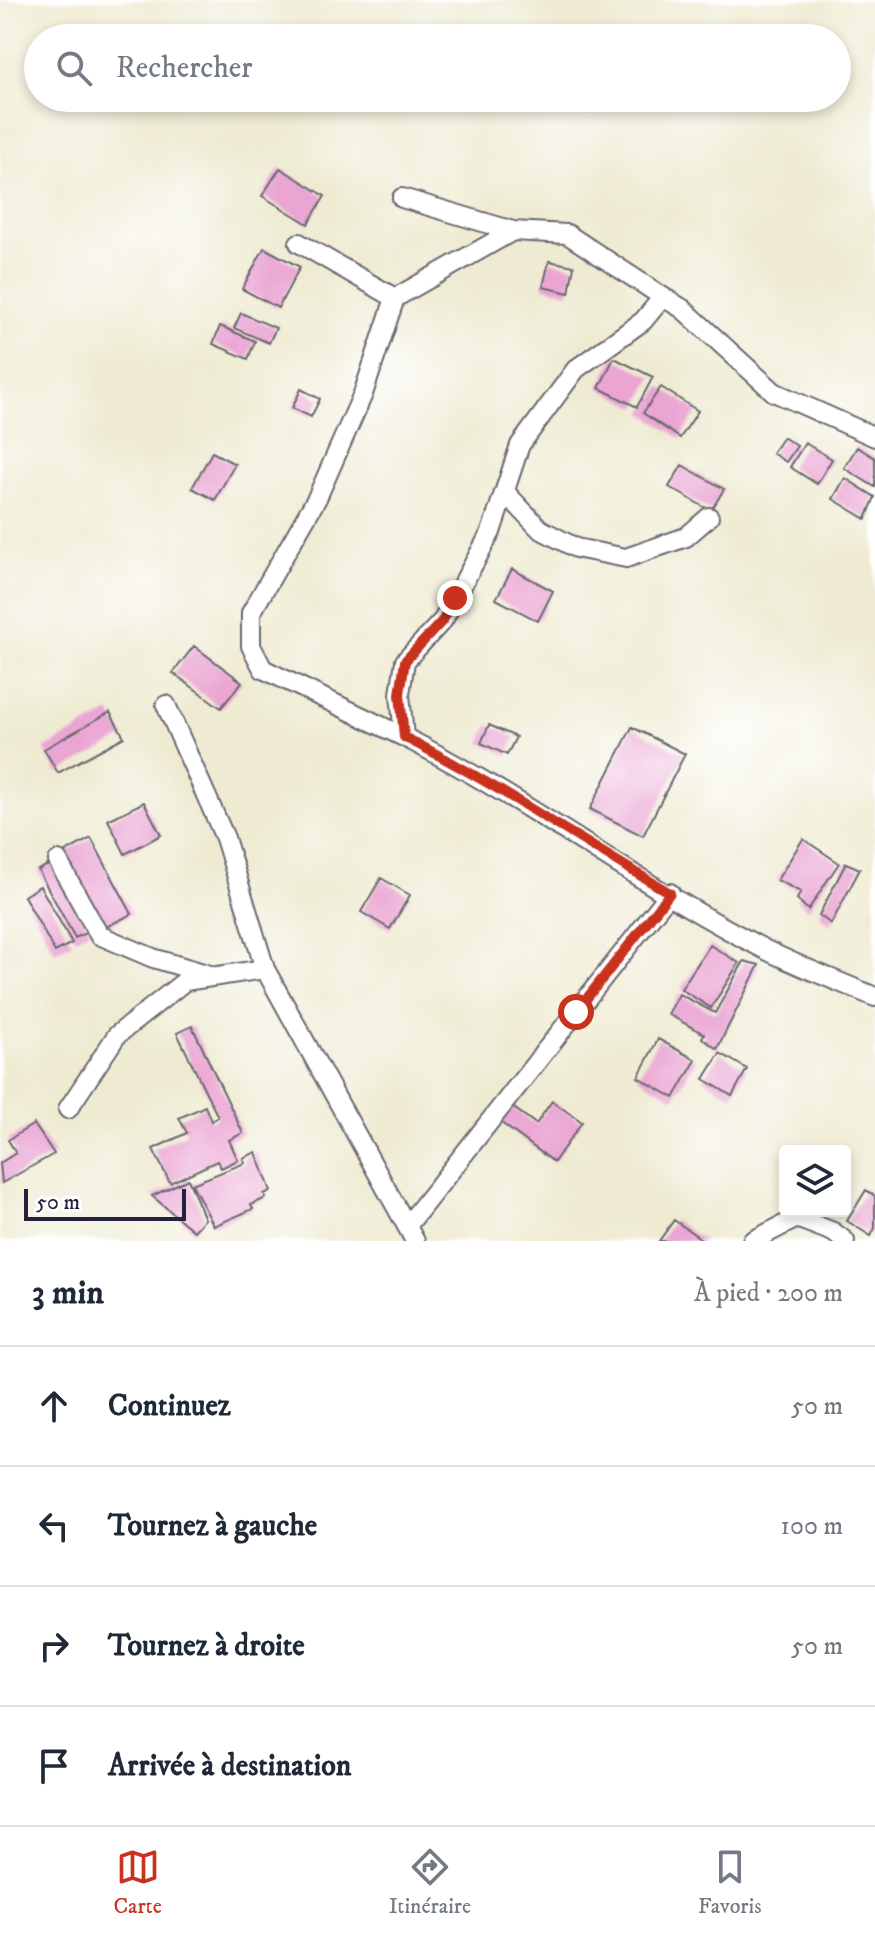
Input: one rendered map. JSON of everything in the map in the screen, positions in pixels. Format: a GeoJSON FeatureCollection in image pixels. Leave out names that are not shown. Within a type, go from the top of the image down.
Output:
{"type":"FeatureCollection","features":[{"type":"Feature","properties":{"kind":"street"},"geometry":{"type":"LineString","coordinates":[[402,198],[513,231],[567,234],[683,309],[774,392],[875,437]]}},
{"type":"Feature","properties":{"kind":"street"},"geometry":{"type":"LineString","coordinates":[[513,231],[395,298],[363,394],[317,498],[251,613],[251,646],[263,669],[481,776],[551,824],[768,951],[875,997]]}},
{"type":"Feature","properties":{"kind":"street"},"geometry":{"type":"LineString","coordinates":[[299,243],[395,298]]}},
{"type":"Feature","properties":{"kind":"street"},"geometry":{"type":"LineString","coordinates":[[404,737],[400,694],[405,661],[443,620],[491,532],[520,445],[576,369],[643,321],[663,297]]}},
{"type":"Feature","properties":{"kind":"street"},"geometry":{"type":"LineString","coordinates":[[505,492],[540,529],[576,548],[626,558],[686,537],[709,517]]}},
{"type":"Feature","properties":{"kind":"street"},"geometry":{"type":"LineString","coordinates":[[166,705],[225,838],[265,969],[411,1234],[670,893]]}},
{"type":"Feature","properties":{"kind":"street"},"geometry":{"type":"LineString","coordinates":[[58,861],[99,935],[153,958],[200,969],[210,975]]}},
{"type":"Feature","properties":{"kind":"street"},"geometry":{"type":"LineString","coordinates":[[68,1109],[117,1035],[185,981],[265,969]]}},
{"type":"Feature","properties":{"kind":"street"},"geometry":{"type":"LineString","coordinates":[[752,1241],[797,1218],[833,1232],[845,1241]]}},
{"type":"Feature","properties":{"kind":"building"},"geometry":{"type":"Polygon","coordinates":[[[280,168],[325,196],[308,224],[262,196],[280,168]]]}},
{"type":"Feature","properties":{"kind":"building"},"geometry":{"type":"Polygon","coordinates":[[[264,248],[300,267],[278,308],[242,289],[264,248]]]}},
{"type":"Feature","properties":{"kind":"building"},"geometry":{"type":"Polygon","coordinates":[[[549,261],[574,266],[569,293],[543,287],[549,261]]]}},
{"type":"Feature","properties":{"kind":"building"},"geometry":{"type":"Polygon","coordinates":[[[241,313],[276,328],[269,343],[234,328],[241,313]]]}},
{"type":"Feature","properties":{"kind":"building"},"geometry":{"type":"Polygon","coordinates":[[[220,326],[255,341],[248,359],[213,344],[220,326]]]}},
{"type":"Feature","properties":{"kind":"building"},"geometry":{"type":"Polygon","coordinates":[[[614,358],[653,377],[637,407],[599,388],[614,358]]]}},
{"type":"Feature","properties":{"kind":"building"},"geometry":{"type":"Polygon","coordinates":[[[661,387],[698,411],[680,438],[643,413],[661,387]]]}},
{"type":"Feature","properties":{"kind":"building"},"geometry":{"type":"Polygon","coordinates":[[[301,389],[320,399],[311,417],[292,408],[301,389]]]}},
{"type":"Feature","properties":{"kind":"building"},"geometry":{"type":"Polygon","coordinates":[[[783,437],[797,446],[786,462],[772,453],[783,437]]]}},
{"type":"Feature","properties":{"kind":"building"},"geometry":{"type":"Polygon","coordinates":[[[805,443],[832,459],[817,484],[790,467],[805,443]]]}},
{"type":"Feature","properties":{"kind":"building"},"geometry":{"type":"Polygon","coordinates":[[[857,447],[875,458],[875,487],[844,468],[857,447]]]}},
{"type":"Feature","properties":{"kind":"building"},"geometry":{"type":"Polygon","coordinates":[[[212,452],[235,464],[215,500],[192,488],[212,452]]]}},
{"type":"Feature","properties":{"kind":"building"},"geometry":{"type":"Polygon","coordinates":[[[682,465],[724,489],[711,511],[669,487],[682,465]]]}},
{"type":"Feature","properties":{"kind":"building"},"geometry":{"type":"Polygon","coordinates":[[[845,478],[875,497],[866,519],[833,499],[845,478]]]}},
{"type":"Feature","properties":{"kind":"building"},"geometry":{"type":"Polygon","coordinates":[[[512,569],[553,591],[538,621],[496,599],[512,569]]]}},
{"type":"Feature","properties":{"kind":"building"},"geometry":{"type":"Polygon","coordinates":[[[194,646],[242,682],[221,708],[173,673],[194,646]]]}},
{"type":"Feature","properties":{"kind":"building"},"geometry":{"type":"Polygon","coordinates":[[[110,712],[124,737],[58,773],[44,749],[110,712]]]}},
{"type":"Feature","properties":{"kind":"building"},"geometry":{"type":"Polygon","coordinates":[[[489,725],[516,737],[507,755],[481,743],[489,725]]]}},
{"type":"Feature","properties":{"kind":"building"},"geometry":{"type":"Polygon","coordinates":[[[632,727],[685,754],[643,836],[590,809],[632,727]]]}},
{"type":"Feature","properties":{"kind":"building"},"geometry":{"type":"Polygon","coordinates":[[[144,802],[161,835],[125,854],[108,820],[144,802]]]}},
{"type":"Feature","properties":{"kind":"building"},"geometry":{"type":"Polygon","coordinates":[[[91,838],[132,914],[102,929],[62,854],[91,838]]]}},
{"type":"Feature","properties":{"kind":"building"},"geometry":{"type":"Polygon","coordinates":[[[803,839],[839,863],[808,910],[797,899],[801,892],[777,880],[803,839]]]}},
{"type":"Feature","properties":{"kind":"building"},"geometry":{"type":"Polygon","coordinates":[[[52,863],[90,931],[75,938],[38,870],[52,863]]]}},
{"type":"Feature","properties":{"kind":"building"},"geometry":{"type":"Polygon","coordinates":[[[846,863],[860,869],[831,924],[819,915],[846,863]]]}},
{"type":"Feature","properties":{"kind":"building"},"geometry":{"type":"Polygon","coordinates":[[[381,878],[410,895],[390,929],[361,912],[381,878]]]}},
{"type":"Feature","properties":{"kind":"building"},"geometry":{"type":"Polygon","coordinates":[[[40,886],[72,943],[55,952],[24,896],[40,886]]]}},
{"type":"Feature","properties":{"kind":"building"},"geometry":{"type":"Polygon","coordinates":[[[710,945],[739,963],[711,1008],[681,989],[710,945]]]}},
{"type":"Feature","properties":{"kind":"building"},"geometry":{"type":"Polygon","coordinates":[[[744,961],[759,965],[717,1049],[702,1038],[704,1034],[668,1014],[679,994],[715,1013],[744,961]]]}},
{"type":"Feature","properties":{"kind":"building"},"geometry":{"type":"Polygon","coordinates":[[[192,1026],[243,1133],[229,1140],[238,1160],[221,1168],[217,1161],[170,1183],[153,1149],[187,1133],[179,1118],[205,1106],[211,1121],[218,1117],[177,1033],[192,1026]]]}},
{"type":"Feature","properties":{"kind":"building"},"geometry":{"type":"Polygon","coordinates":[[[658,1039],[696,1060],[674,1098],[638,1077],[658,1039]]]}},
{"type":"Feature","properties":{"kind":"building"},"geometry":{"type":"Polygon","coordinates":[[[720,1053],[747,1069],[732,1096],[704,1079],[720,1053]]]}},
{"type":"Feature","properties":{"kind":"building"},"geometry":{"type":"Polygon","coordinates":[[[552,1101],[582,1122],[554,1162],[500,1122],[511,1106],[536,1124],[552,1101]]]}},
{"type":"Feature","properties":{"kind":"building"},"geometry":{"type":"Polygon","coordinates":[[[34,1124],[54,1154],[2,1183],[0,1163],[16,1153],[8,1140],[34,1124]]]}},
{"type":"Feature","properties":{"kind":"building"},"geometry":{"type":"Polygon","coordinates":[[[256,1152],[271,1191],[264,1194],[266,1198],[251,1205],[253,1209],[214,1226],[192,1184],[245,1163],[243,1158],[256,1152]]]}},
{"type":"Feature","properties":{"kind":"building"},"geometry":{"type":"Polygon","coordinates":[[[188,1179],[205,1219],[194,1231],[152,1196],[188,1179]]]}},
{"type":"Feature","properties":{"kind":"building"},"geometry":{"type":"Polygon","coordinates":[[[866,1190],[875,1196],[875,1228],[871,1236],[847,1221],[866,1190]]]}},
{"type":"Feature","properties":{"kind":"building"},"geometry":{"type":"Polygon","coordinates":[[[674,1220],[704,1241],[659,1241],[674,1220]]]}},
{"type":"Feature","properties":{"kind":"route"},"geometry":{"type":"LineString","coordinates":[[455,598],[443,620],[405,661],[400,694],[404,737],[481,776],[551,824],[670,893],[576,1012]]}}]}
